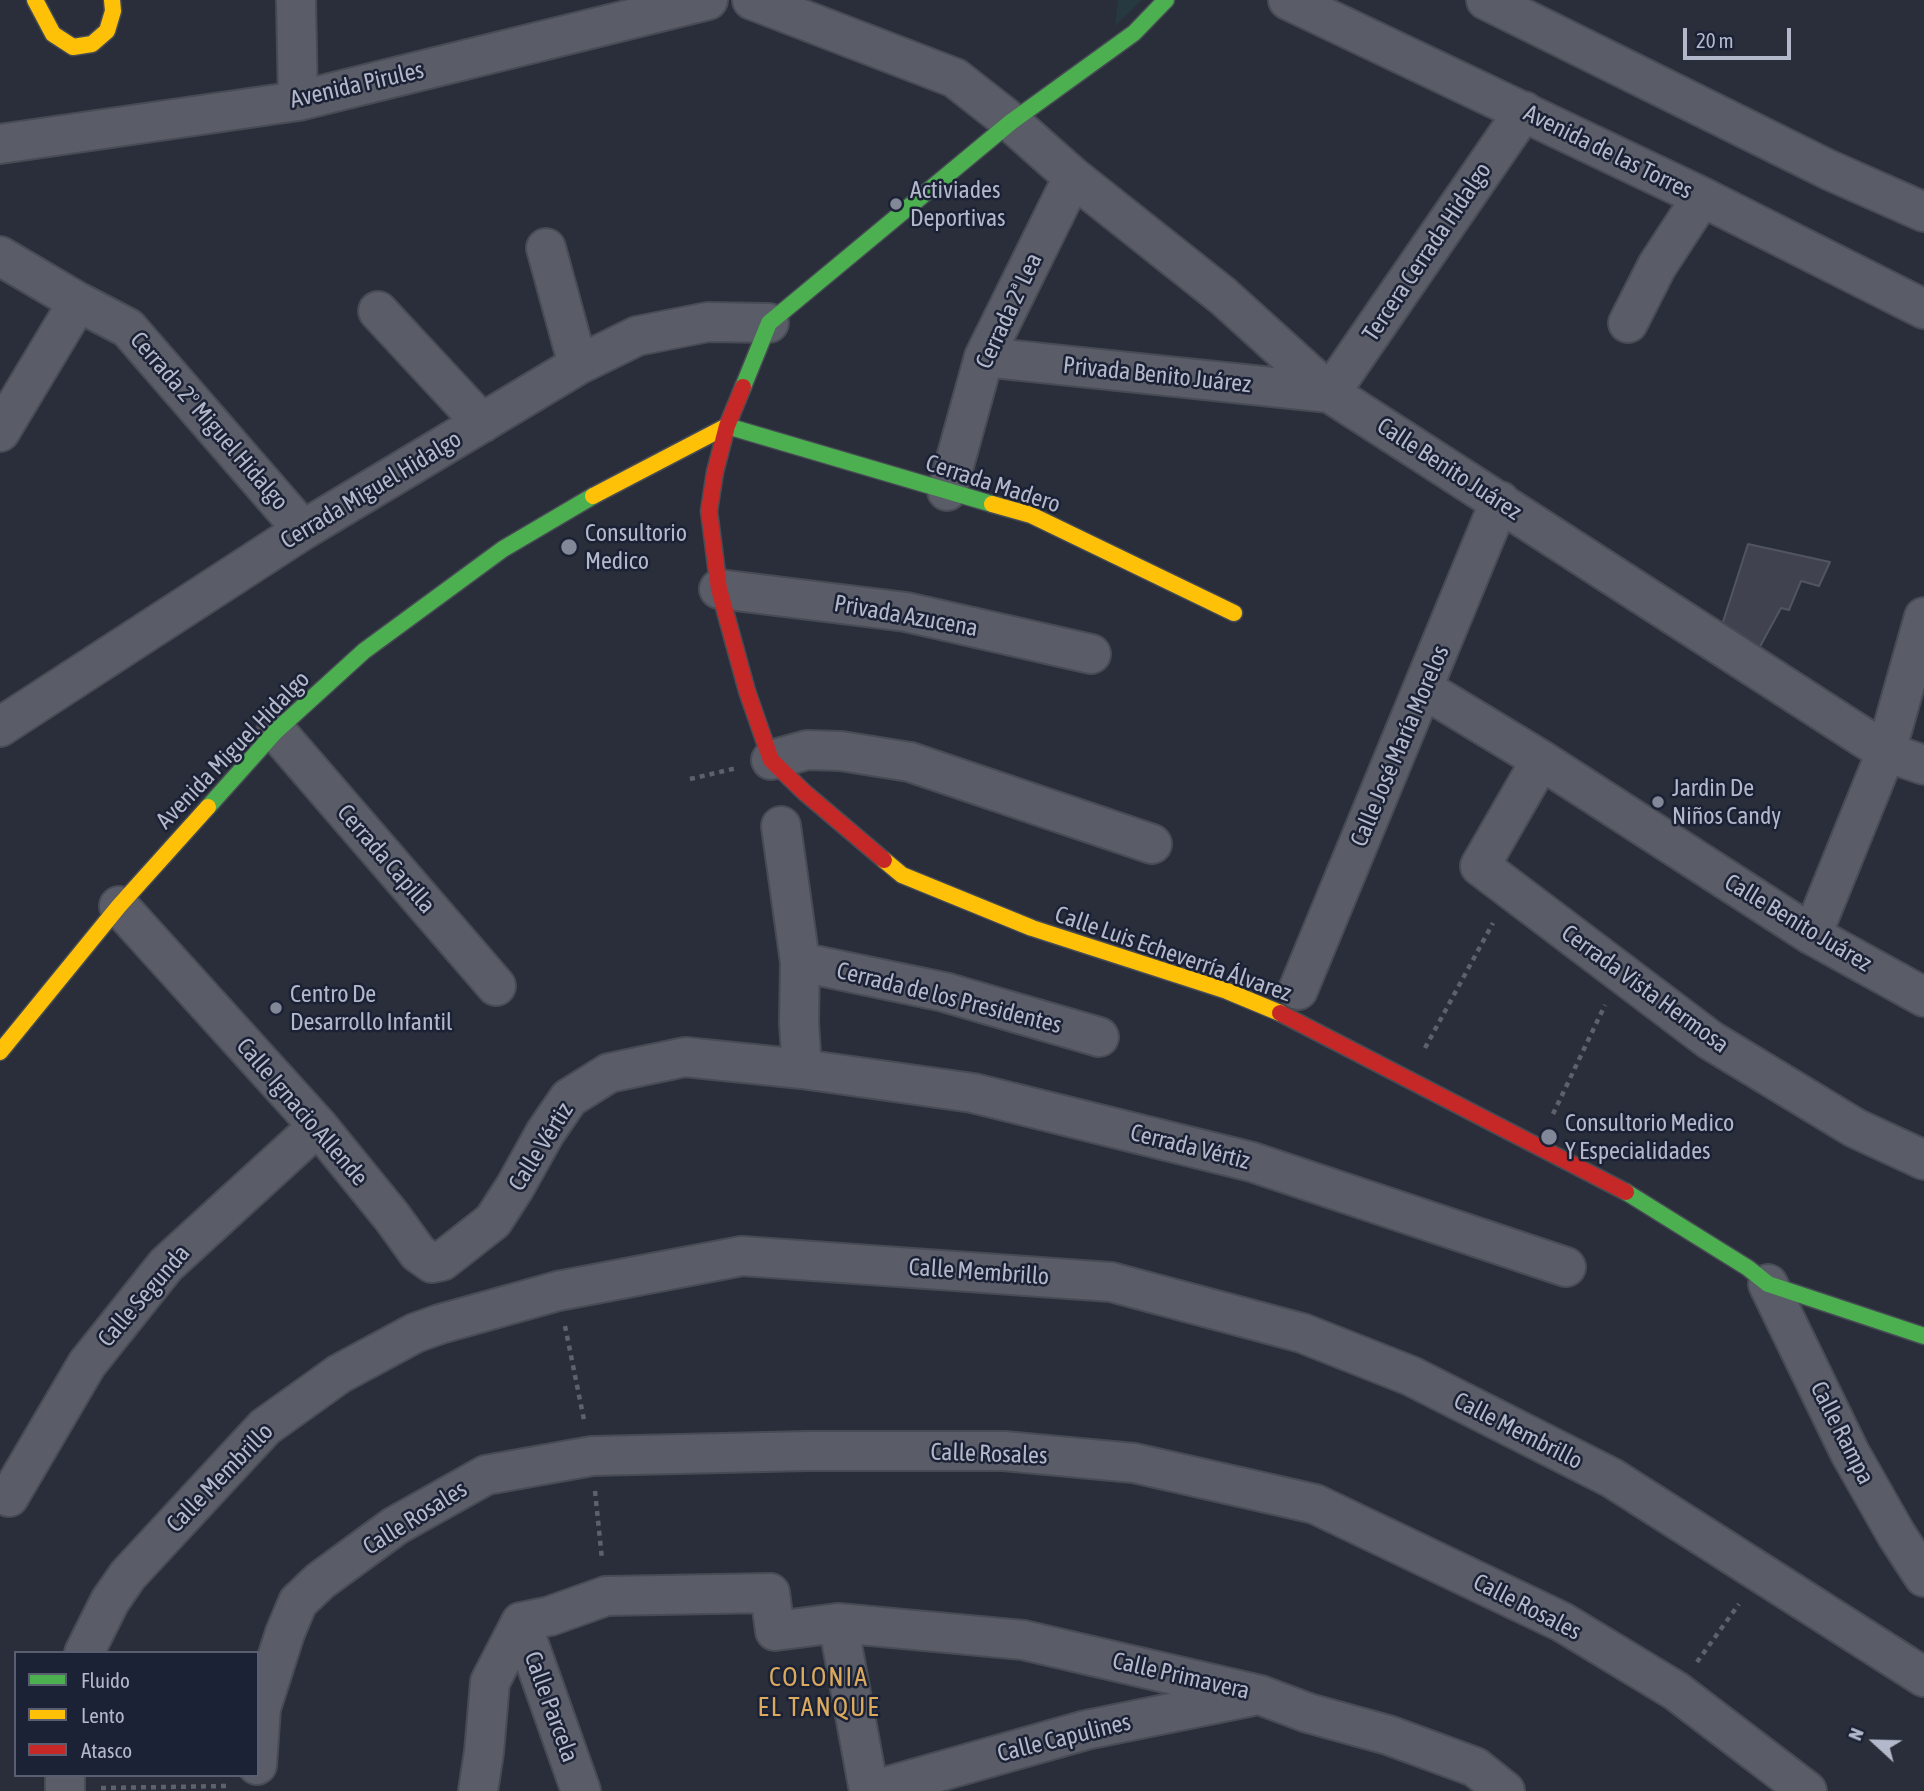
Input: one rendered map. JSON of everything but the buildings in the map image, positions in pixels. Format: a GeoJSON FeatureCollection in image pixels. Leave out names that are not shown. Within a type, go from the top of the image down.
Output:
{"type":"FeatureCollection","features":[{"type":"Feature","properties":{"kind":"street"},"geometry":{"type":"LineString","coordinates":[[35,0],[54,34],[73,47],[92,44],[107,31],[113,12],[112,0]]}},
{"type":"Feature","properties":{"kind":"street"},"geometry":{"type":"LineString","coordinates":[[296,0],[298,101]]}},
{"type":"Feature","properties":{"kind":"street","name":"Avenida Pirules"},"geometry":{"type":"LineString","coordinates":[[0,144],[298,101],[661,6],[708,0]]}},
{"type":"Feature","properties":{"kind":"street"},"geometry":{"type":"LineString","coordinates":[[752,0],[955,78],[1011,122]]}},
{"type":"Feature","properties":{"kind":"street"},"geometry":{"type":"LineString","coordinates":[[769,323],[1011,122],[1134,33],[1166,0]]}},
{"type":"Feature","properties":{"kind":"street","name":"Avenida de las Torres"},"geometry":{"type":"LineString","coordinates":[[1288,0],[1702,197],[1924,309]]}},
{"type":"Feature","properties":{"kind":"street"},"geometry":{"type":"LineString","coordinates":[[1486,0],[1829,170],[1924,212]]}},
{"type":"Feature","properties":{"kind":"street","name":"Tercera Cerrada Hidalgo"},"geometry":{"type":"LineString","coordinates":[[1330,393],[1524,111]]}},
{"type":"Feature","properties":{"kind":"street","name":"Calle Benito Juárez"},"geometry":{"type":"LineString","coordinates":[[1011,122],[1073,177],[1223,296],[1330,393],[1886,752],[1924,765]]}},
{"type":"Feature","properties":{"kind":"street","name":"Cerrada 2ª Lea"},"geometry":{"type":"LineString","coordinates":[[947,491],[984,356],[1073,177]]}},
{"type":"Feature","properties":{"kind":"street"},"geometry":{"type":"LineString","coordinates":[[1628,323],[1657,267],[1702,197]]}},
{"type":"Feature","properties":{"kind":"street"},"geometry":{"type":"LineString","coordinates":[[546,248],[578,365]]}},
{"type":"Feature","properties":{"kind":"street","name":"Cerrada 2º Miguel Hidalgo"},"geometry":{"type":"LineString","coordinates":[[0,256],[128,328],[303,530]]}},
{"type":"Feature","properties":{"kind":"street"},"geometry":{"type":"LineString","coordinates":[[0,432],[78,302]]}},
{"type":"Feature","properties":{"kind":"street"},"geometry":{"type":"LineString","coordinates":[[378,311],[482,423]]}},
{"type":"Feature","properties":{"kind":"street","name":"Cerrada Miguel Hidalgo"},"geometry":{"type":"LineString","coordinates":[[0,727],[303,530],[578,365],[637,336],[708,322],[769,323]]}},
{"type":"Feature","properties":{"kind":"street","name":"Calle Luis Echeverría Álvarez"},"geometry":{"type":"LineString","coordinates":[[769,323],[727,426],[715,472],[709,511],[719,589],[747,691],[771,760],[804,792],[902,875],[1032,928],[1227,991],[1287,1016],[1630,1194],[1748,1268],[1768,1284],[1924,1336]]}},
{"type":"Feature","properties":{"kind":"street","name":"Privada Benito Juárez"},"geometry":{"type":"LineString","coordinates":[[984,356],[1330,393]]}},
{"type":"Feature","properties":{"kind":"street","name":"Cerrada Madero"},"geometry":{"type":"LineString","coordinates":[[727,426],[1031,515],[1234,613]]}},
{"type":"Feature","properties":{"kind":"street","name":"Avenida Miguel Hidalgo"},"geometry":{"type":"LineString","coordinates":[[0,1052],[119,906],[276,731],[364,651],[503,550],[605,489],[727,426]]}},
{"type":"Feature","properties":{"kind":"street","name":"Calle José María Morelos"},"geometry":{"type":"LineString","coordinates":[[1298,990],[1500,501]]}},
{"type":"Feature","properties":{"kind":"street","name":"Privada Azucena"},"geometry":{"type":"LineString","coordinates":[[719,589],[905,612],[1091,654]]}},
{"type":"Feature","properties":{"kind":"street"},"geometry":{"type":"LineString","coordinates":[[1812,935],[1886,752],[1924,617]]}},
{"type":"Feature","properties":{"kind":"street","name":"Calle Benito Juárez"},"geometry":{"type":"LineString","coordinates":[[1424,689],[1541,760],[1812,935],[1924,997]]}},
{"type":"Feature","properties":{"kind":"street","name":"Cerrada Capilla"},"geometry":{"type":"LineString","coordinates":[[276,731],[496,986]]}},
{"type":"Feature","properties":{"kind":"street"},"geometry":{"type":"LineString","coordinates":[[771,760],[807,750],[841,751],[910,762],[1152,844]]}},
{"type":"Feature","properties":{"kind":"street","name":"Cerrada Vista Hermosa"},"geometry":{"type":"LineString","coordinates":[[1541,760],[1480,866],[1710,1040],[1855,1128],[1924,1160]]}},
{"type":"Feature","properties":{"kind":"street"},"geometry":{"type":"LineString","coordinates":[[780,826],[800,962],[799,1023],[802,1069]]}},
{"type":"Feature","properties":{"kind":"street","name":"Calle Ignacio Allende"},"geometry":{"type":"LineString","coordinates":[[119,906],[318,1126],[418,1253],[432,1263],[442,1261],[494,1221]]}},
{"type":"Feature","properties":{"kind":"street","name":"Cerrada de los Presidentes"},"geometry":{"type":"LineString","coordinates":[[800,962],[944,992],[1099,1037]]}},
{"type":"Feature","properties":{"kind":"street","name":"Calle Vértiz"},"geometry":{"type":"LineString","coordinates":[[494,1221],[545,1133],[569,1098],[609,1073],[685,1057],[802,1069]]}},
{"type":"Feature","properties":{"kind":"street","name":"Cerrada Vértiz"},"geometry":{"type":"LineString","coordinates":[[802,1069],[973,1093],[1238,1158],[1566,1267]]}},
{"type":"Feature","properties":{"kind":"street","name":"Calle Segunda"},"geometry":{"type":"LineString","coordinates":[[9,1497],[87,1364],[166,1265],[318,1126]]}},
{"type":"Feature","properties":{"kind":"street","name":"Calle Membrillo"},"geometry":{"type":"LineString","coordinates":[[85,1651],[110,1601],[128,1575],[265,1427],[339,1374],[415,1333],[440,1324],[558,1291],[742,1256],[1111,1282],[1302,1333],[1411,1376],[1612,1478],[1924,1677]]}},
{"type":"Feature","properties":{"kind":"street","name":"Calle Rampa"},"geometry":{"type":"LineString","coordinates":[[1768,1284],[1850,1453],[1924,1577]]}},
{"type":"Feature","properties":{"kind":"street","name":"Calle Rosales"},"geometry":{"type":"LineString","coordinates":[[259,1742],[261,1709],[285,1633],[298,1602],[320,1581],[396,1526],[486,1475],[592,1456],[807,1451],[1004,1451],[1134,1463],[1315,1504],[1562,1622],[1676,1691],[1807,1791]]}},
{"type":"Feature","properties":{"kind":"street","name":"Calle Primavera"},"geometry":{"type":"LineString","coordinates":[[606,1596],[770,1593],[775,1631],[838,1623],[1023,1640],[1260,1695],[1308,1713],[1388,1735],[1475,1767],[1505,1791]]}},
{"type":"Feature","properties":{"kind":"street","name":"Calle Parcela"},"geometry":{"type":"LineString","coordinates":[[520,1622],[550,1616],[606,1596]]}},
{"type":"Feature","properties":{"kind":"street","name":"Calle Parcela"},"geometry":{"type":"LineString","coordinates":[[478,1791],[490,1682],[520,1622]]}},
{"type":"Feature","properties":{"kind":"street","name":"Calle Parcela"},"geometry":{"type":"LineString","coordinates":[[520,1622],[581,1791]]}},
{"type":"Feature","properties":{"kind":"street"},"geometry":{"type":"LineString","coordinates":[[838,1623],[870,1791]]}},
{"type":"Feature","properties":{"kind":"street","name":"Calle Capulines"},"geometry":{"type":"LineString","coordinates":[[870,1791],[1086,1730],[1260,1695]]}},
{"type":"Feature","properties":{"kind":"path"},"geometry":{"type":"LineString","coordinates":[[690,779],[771,760]]}},
{"type":"Feature","properties":{"kind":"path"},"geometry":{"type":"LineString","coordinates":[[1408,1079],[1511,890]]}},
{"type":"Feature","properties":{"kind":"path"},"geometry":{"type":"LineString","coordinates":[[1538,1146],[1620,972]]}},
{"type":"Feature","properties":{"kind":"path"},"geometry":{"type":"LineString","coordinates":[[1676,1691],[1762,1573]]}},
{"type":"Feature","properties":{"kind":"path"},"geometry":{"type":"LineString","coordinates":[[65,1785],[219,1777]]}},
{"type":"Feature","properties":{"kind":"shaded area"},"geometry":{"type":"Polygon","coordinates":[[[1118,0],[1142,0],[1115,26],[1118,0]]]}},
{"type":"Feature","properties":{"kind":"traffic: fast"},"geometry":{"type":"LineString","coordinates":[[743,387],[769,323],[1011,122],[1134,33],[1166,0]]}},
{"type":"Feature","properties":{"kind":"traffic: fast"},"geometry":{"type":"LineString","coordinates":[[727,426],[992,504]]}},
{"type":"Feature","properties":{"kind":"traffic: fast"},"geometry":{"type":"LineString","coordinates":[[208,807],[276,731],[364,651],[503,549],[593,496]]}},
{"type":"Feature","properties":{"kind":"traffic: fast"},"geometry":{"type":"LineString","coordinates":[[1626,1192],[1748,1268],[1768,1284],[1924,1336]]}},
{"type":"Feature","properties":{"kind":"traffic: slow"},"geometry":{"type":"LineString","coordinates":[[35,0],[53,34],[73,47],[92,44],[107,31],[113,11],[112,0]]}},
{"type":"Feature","properties":{"kind":"traffic: slow"},"geometry":{"type":"LineString","coordinates":[[593,496],[727,426]]}},
{"type":"Feature","properties":{"kind":"traffic: slow"},"geometry":{"type":"LineString","coordinates":[[992,504],[1031,515],[1234,613]]}},
{"type":"Feature","properties":{"kind":"traffic: slow"},"geometry":{"type":"LineString","coordinates":[[0,1052],[119,906],[208,807]]}},
{"type":"Feature","properties":{"kind":"traffic: slow"},"geometry":{"type":"LineString","coordinates":[[884,860],[902,875],[1032,928],[1227,991],[1280,1013]]}},
{"type":"Feature","properties":{"kind":"traffic: jam"},"geometry":{"type":"LineString","coordinates":[[743,387],[727,426],[715,472],[709,511],[719,589],[747,691],[771,760],[884,860]]}},
{"type":"Feature","properties":{"kind":"traffic: jam"},"geometry":{"type":"LineString","coordinates":[[1280,1013],[1626,1192]]}},
{"type":"Feature","properties":{"kind":"place","name":"Activiades Deportivas"},"geometry":{"type":"Point","coordinates":[896,204]}},
{"type":"Feature","properties":{"kind":"place","name":"Consultorio Medico"},"geometry":{"type":"Point","coordinates":[569,547]}},
{"type":"Feature","properties":{"kind":"place","name":"Jardin De Niños Candy"},"geometry":{"type":"Point","coordinates":[1658,802]}},
{"type":"Feature","properties":{"kind":"place","name":"Centro De Desarrollo Infantil"},"geometry":{"type":"Point","coordinates":[276,1008]}},
{"type":"Feature","properties":{"kind":"place","name":"Consultorio Medico Y Especialidades"},"geometry":{"type":"Point","coordinates":[1549,1137]}},
{"type":"Feature","properties":{"kind":"district","name":"COLONIA EL TANQUE"},"geometry":{"type":"Point","coordinates":[819,1693]}}]}
